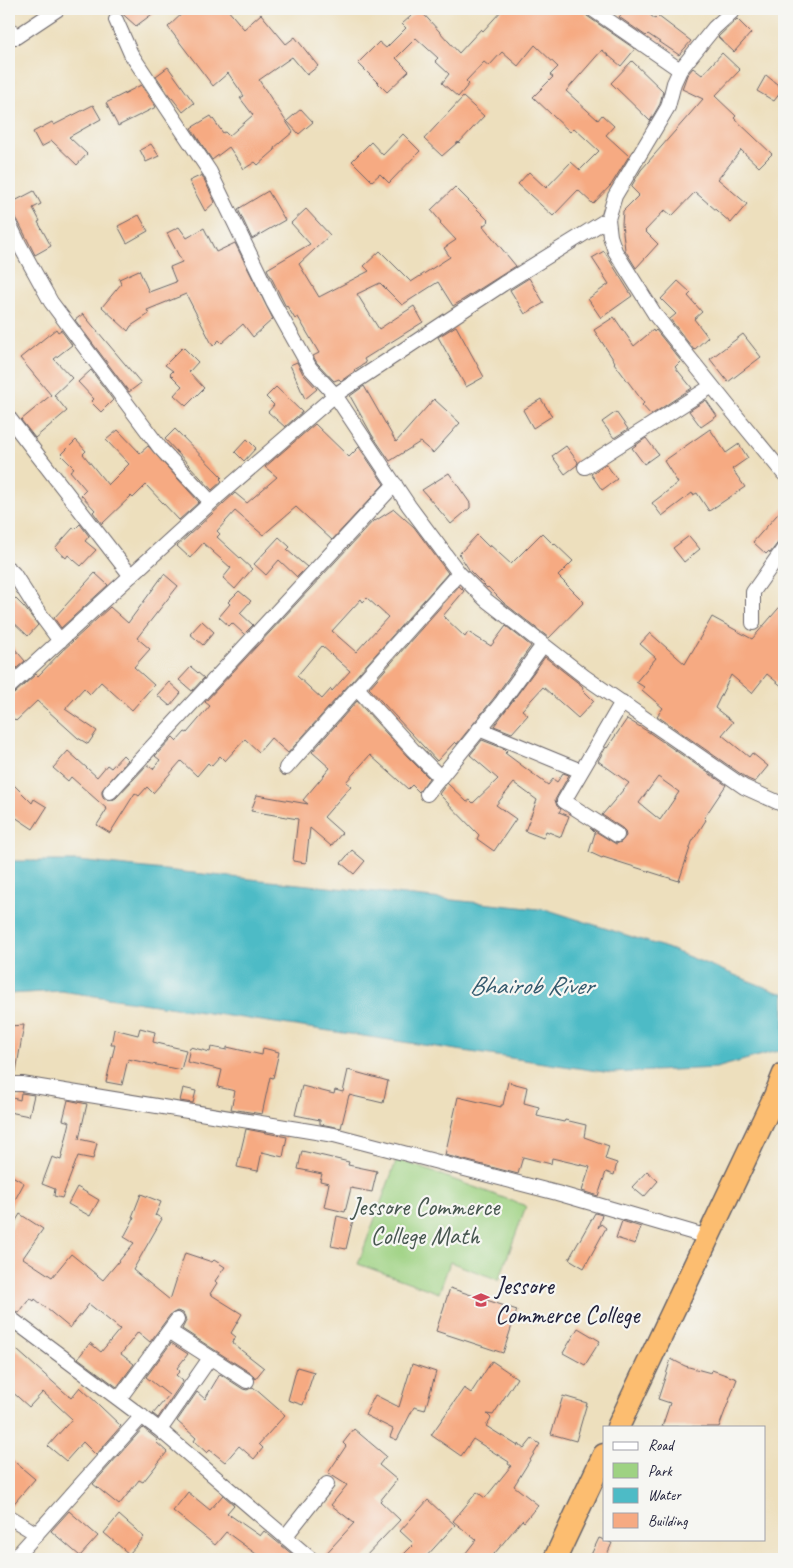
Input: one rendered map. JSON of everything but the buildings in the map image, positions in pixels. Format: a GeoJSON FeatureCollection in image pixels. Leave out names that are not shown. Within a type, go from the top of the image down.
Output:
{"type":"FeatureCollection","features":[{"type":"Feature","properties":{"kind":"highway"},"geometry":{"type":"LineString","coordinates":[[618,1426],[784,1074]]}},
{"type":"Feature","properties":{"kind":"highway"},"geometry":{"type":"LineString","coordinates":[[555,1559],[603,1457]]}},
{"type":"Feature","properties":{"kind":"street"},"geometry":{"type":"LineString","coordinates":[[9,28],[16,37],[58,9]]}},
{"type":"Feature","properties":{"kind":"street"},"geometry":{"type":"LineString","coordinates":[[592,9],[680,70]]}},
{"type":"Feature","properties":{"kind":"street"},"geometry":{"type":"LineString","coordinates":[[735,9],[714,28],[680,70],[674,83],[668,107],[615,196],[608,219],[610,236],[615,251],[656,316],[784,474]]}},
{"type":"Feature","properties":{"kind":"street"},"geometry":{"type":"LineString","coordinates":[[116,20],[131,54],[210,172],[273,302],[310,368],[335,395],[395,484],[459,573],[486,600],[543,645],[622,702],[744,787],[784,805]]}},
{"type":"Feature","properties":{"kind":"street"},"geometry":{"type":"LineString","coordinates":[[9,687],[211,502],[335,395],[503,284],[608,219]]}},
{"type":"Feature","properties":{"kind":"street"},"geometry":{"type":"LineString","coordinates":[[9,223],[51,302],[160,448],[211,502]]}},
{"type":"Feature","properties":{"kind":"street"},"geometry":{"type":"LineString","coordinates":[[585,467],[712,386]]}},
{"type":"Feature","properties":{"kind":"street"},"geometry":{"type":"LineString","coordinates":[[9,418],[131,576]]}},
{"type":"Feature","properties":{"kind":"street"},"geometry":{"type":"LineString","coordinates":[[110,792],[395,484]]}},
{"type":"Feature","properties":{"kind":"street"},"geometry":{"type":"LineString","coordinates":[[753,622],[753,592],[784,548]]}},
{"type":"Feature","properties":{"kind":"street"},"geometry":{"type":"LineString","coordinates":[[9,569],[60,641]]}},
{"type":"Feature","properties":{"kind":"street"},"geometry":{"type":"LineString","coordinates":[[286,768],[459,573]]}},
{"type":"Feature","properties":{"kind":"street"},"geometry":{"type":"LineString","coordinates":[[427,794],[501,703],[543,645]]}},
{"type":"Feature","properties":{"kind":"street"},"geometry":{"type":"LineString","coordinates":[[357,688],[440,777]]}},
{"type":"Feature","properties":{"kind":"street"},"geometry":{"type":"LineString","coordinates":[[617,835],[564,801],[622,702]]}},
{"type":"Feature","properties":{"kind":"street"},"geometry":{"type":"LineString","coordinates":[[479,729],[581,771]]}},
{"type":"Feature","properties":{"kind":"street"},"geometry":{"type":"LineString","coordinates":[[9,1084],[22,1084],[334,1135],[557,1193],[708,1237]]}},
{"type":"Feature","properties":{"kind":"street"},"geometry":{"type":"LineString","coordinates":[[9,1317],[160,1430],[311,1559]]}},
{"type":"Feature","properties":{"kind":"street"},"geometry":{"type":"LineString","coordinates":[[119,1399],[173,1326],[210,1358],[247,1382]]}},
{"type":"Feature","properties":{"kind":"street"},"geometry":{"type":"LineString","coordinates":[[160,1430],[210,1358]]}},
{"type":"Feature","properties":{"kind":"street"},"geometry":{"type":"LineString","coordinates":[[14,1559],[142,1416]]}},
{"type":"Feature","properties":{"kind":"street"},"geometry":{"type":"LineString","coordinates":[[285,1536],[327,1484]]}},
{"type":"Feature","properties":{"kind":"street"},"geometry":{"type":"LineString","coordinates":[[9,1517],[37,1534]]}},
{"type":"Feature","properties":{"kind":"green space","name":"Jessore Commerce College Math"},"geometry":{"type":"Polygon","coordinates":[[[397,1159],[526,1206],[499,1280],[450,1262],[439,1293],[358,1264],[397,1159]]]}},
{"type":"Feature","properties":{"kind":"water","name":"Bhairob River"},"geometry":{"type":"Polygon","coordinates":[[[9,861],[78,861],[548,910],[667,948],[777,992],[784,993],[784,1051],[773,1052],[716,1068],[611,1073],[61,991],[9,994],[9,861]]]}},
{"type":"Feature","properties":{"kind":"place","name":"Jessore Commerce College"},"geometry":{"type":"Point","coordinates":[481,1300]}}]}
